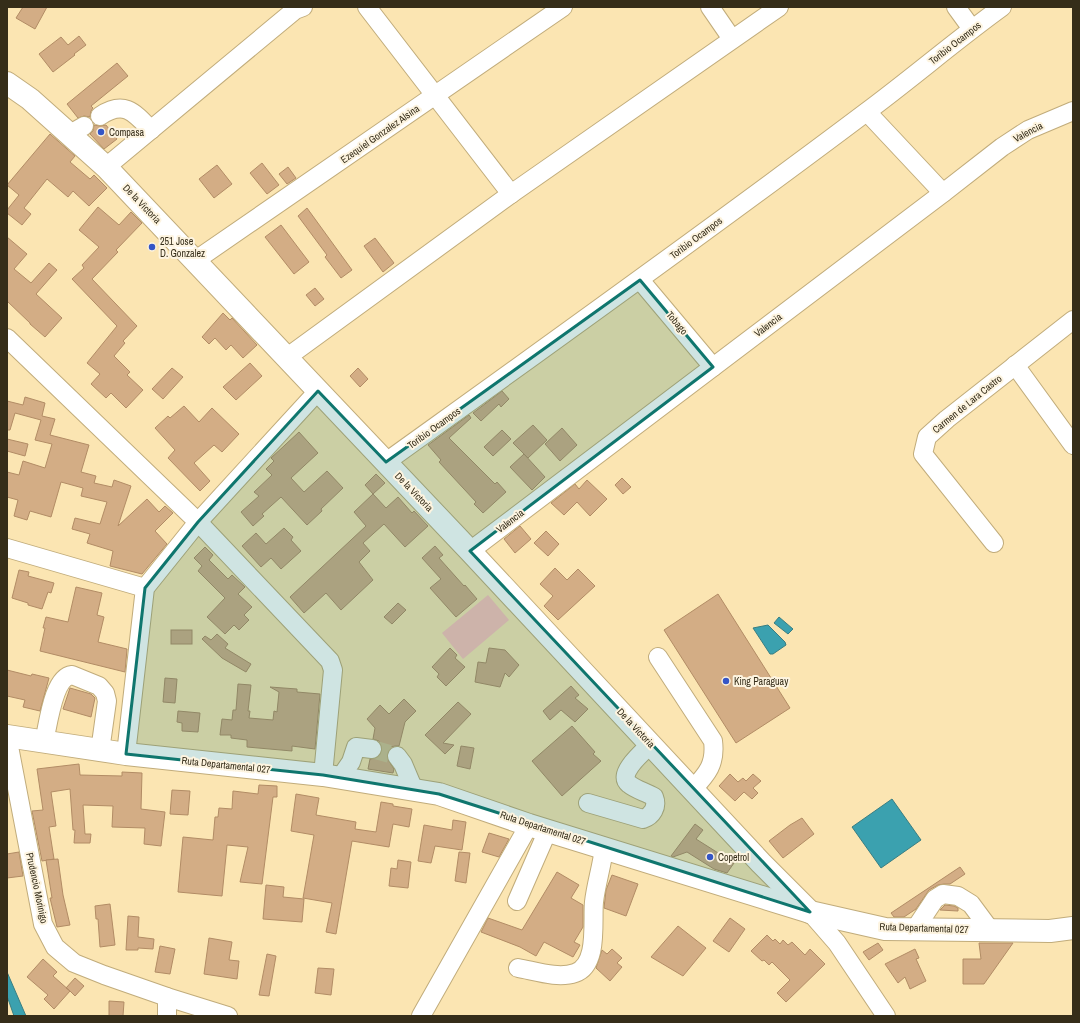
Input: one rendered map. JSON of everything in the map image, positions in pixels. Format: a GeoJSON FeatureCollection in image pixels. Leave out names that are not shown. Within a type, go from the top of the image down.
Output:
{"type":"FeatureCollection","features":[{"type":"Feature","properties":{"kind":"main road","name":"De la Victoria"},"geometry":{"type":"LineString","coordinates":[[7,83],[77,130],[106,167],[196,260],[286,358],[470,551],[761,863],[810,912]]}},
{"type":"Feature","properties":{"kind":"main road","name":"Ruta Departamental 027"},"geometry":{"type":"LineString","coordinates":[[7,736],[126,754],[332,777],[438,794],[538,828],[810,912],[885,929],[1050,931],[1073,928]]}},
{"type":"Feature","properties":{"kind":"street"},"geometry":{"type":"LineString","coordinates":[[106,167],[295,10],[303,7]]}},
{"type":"Feature","properties":{"kind":"street"},"geometry":{"type":"LineString","coordinates":[[367,7],[511,194]]}},
{"type":"Feature","properties":{"kind":"street","name":"Ezequiel Gonzalez Alsina"},"geometry":{"type":"LineString","coordinates":[[196,260],[563,7]]}},
{"type":"Feature","properties":{"kind":"street"},"geometry":{"type":"LineString","coordinates":[[710,7],[732,39]]}},
{"type":"Feature","properties":{"kind":"street"},"geometry":{"type":"LineString","coordinates":[[286,358],[511,194],[779,7]]}},
{"type":"Feature","properties":{"kind":"street"},"geometry":{"type":"LineString","coordinates":[[956,7],[972,28]]}},
{"type":"Feature","properties":{"kind":"street","name":"Toribio Ocampos"},"geometry":{"type":"LineString","coordinates":[[386,462],[640,280],[867,112],[972,28],[1002,7]]}},
{"type":"Feature","properties":{"kind":"street"},"geometry":{"type":"LineString","coordinates":[[100,116],[108,111],[124,108],[136,114],[151,130]]}},
{"type":"Feature","properties":{"kind":"street","name":"Valencia"},"geometry":{"type":"LineString","coordinates":[[470,551],[1002,147],[1028,130],[1073,111]]}},
{"type":"Feature","properties":{"kind":"street"},"geometry":{"type":"LineString","coordinates":[[867,112],[943,193]]}},
{"type":"Feature","properties":{"kind":"street","name":"Tobago"},"geometry":{"type":"LineString","coordinates":[[640,280],[713,367]]}},
{"type":"Feature","properties":{"kind":"street","name":"Carmen de Lara Castro"},"geometry":{"type":"LineString","coordinates":[[994,543],[923,454],[927,438],[947,419],[1073,320]]}},
{"type":"Feature","properties":{"kind":"street"},"geometry":{"type":"LineString","coordinates":[[7,338],[198,522],[330,661],[333,670],[326,741],[332,777],[351,762],[364,748],[326,741]]}},
{"type":"Feature","properties":{"kind":"street"},"geometry":{"type":"LineString","coordinates":[[1015,365],[1073,445]]}},
{"type":"Feature","properties":{"kind":"street"},"geometry":{"type":"LineString","coordinates":[[126,754],[145,588],[198,522],[318,391]]}},
{"type":"Feature","properties":{"kind":"street"},"geometry":{"type":"LineString","coordinates":[[7,548],[145,588]]}},
{"type":"Feature","properties":{"kind":"street"},"geometry":{"type":"LineString","coordinates":[[658,657],[713,742],[715,752],[713,762],[706,775],[693,789]]}},
{"type":"Feature","properties":{"kind":"street"},"geometry":{"type":"LineString","coordinates":[[44,742],[56,693],[62,680],[68,675],[72,675],[99,686],[105,693],[107,702],[100,750]]}},
{"type":"Feature","properties":{"kind":"street","name":"Prudencio Morinigo"},"geometry":{"type":"LineString","coordinates":[[7,736],[43,924],[55,947],[74,962],[104,975],[228,1016]]}},
{"type":"Feature","properties":{"kind":"street"},"geometry":{"type":"LineString","coordinates":[[588,803],[643,819],[650,815],[655,807],[654,797],[631,786],[626,779],[627,771],[633,761],[651,744]]}},
{"type":"Feature","properties":{"kind":"street"},"geometry":{"type":"LineString","coordinates":[[397,756],[403,764],[414,790]]}},
{"type":"Feature","properties":{"kind":"street"},"geometry":{"type":"LineString","coordinates":[[517,901],[538,828]]}},
{"type":"Feature","properties":{"kind":"street"},"geometry":{"type":"LineString","coordinates":[[421,1016],[538,828]]}},
{"type":"Feature","properties":{"kind":"street"},"geometry":{"type":"LineString","coordinates":[[518,968],[549,974],[566,974],[576,973],[585,966],[593,943],[594,902],[604,848]]}},
{"type":"Feature","properties":{"kind":"street"},"geometry":{"type":"LineString","coordinates":[[915,929],[935,899],[943,894],[958,896],[971,904],[991,931]]}},
{"type":"Feature","properties":{"kind":"street"},"geometry":{"type":"LineString","coordinates":[[810,912],[837,943],[886,1016]]}},
{"type":"Feature","properties":{"kind":"street"},"geometry":{"type":"LineString","coordinates":[[167,997],[167,1016]]}},
{"type":"Feature","properties":{"kind":"highlighted area"},"geometry":{"type":"Polygon","coordinates":[[[640,280],[713,367],[470,551],[810,912],[439,794],[323,775],[126,754],[145,588],[198,522],[318,391],[386,462],[640,280]]]}},
{"type":"Feature","properties":{"kind":"shaded area"},"geometry":{"type":"Polygon","coordinates":[[[488,595],[509,620],[463,659],[442,633],[488,595]]]}},
{"type":"Feature","properties":{"kind":"water"},"geometry":{"type":"Polygon","coordinates":[[[779,617],[793,629],[788,634],[774,623],[779,617]]]}},
{"type":"Feature","properties":{"kind":"water"},"geometry":{"type":"Polygon","coordinates":[[[768,625],[785,642],[786,645],[773,654],[770,654],[753,628],[768,625]]]}},
{"type":"Feature","properties":{"kind":"water"},"geometry":{"type":"Polygon","coordinates":[[[892,799],[921,840],[881,868],[852,827],[892,799]]]}},
{"type":"Feature","properties":{"kind":"water"},"geometry":{"type":"Polygon","coordinates":[[[7,972],[26,1016],[14,1016],[7,996],[7,972]]]}},
{"type":"Feature","properties":{"kind":"building"},"geometry":{"type":"Polygon","coordinates":[[[23,7],[47,7],[35,29],[16,18],[23,7]]]}},
{"type":"Feature","properties":{"kind":"building"},"geometry":{"type":"Polygon","coordinates":[[[79,36],[86,45],[53,72],[39,54],[61,37],[68,45],[79,36]]]}},
{"type":"Feature","properties":{"kind":"building"},"geometry":{"type":"Polygon","coordinates":[[[117,63],[128,76],[91,106],[93,108],[90,117],[84,116],[78,118],[67,104],[117,63]]]}},
{"type":"Feature","properties":{"kind":"building"},"geometry":{"type":"Polygon","coordinates":[[[94,125],[106,125],[117,139],[104,149],[90,134],[93,131],[94,125]]]}},
{"type":"Feature","properties":{"kind":"building"},"geometry":{"type":"Polygon","coordinates":[[[50,134],[75,156],[70,162],[90,179],[94,175],[107,188],[89,206],[73,191],[68,197],[47,179],[24,208],[31,214],[22,225],[7,213],[7,210],[19,195],[7,185],[50,134]]]}},
{"type":"Feature","properties":{"kind":"building"},"geometry":{"type":"Polygon","coordinates":[[[262,163],[279,185],[267,194],[250,173],[262,163]]]}},
{"type":"Feature","properties":{"kind":"building"},"geometry":{"type":"Polygon","coordinates":[[[217,165],[232,184],[214,198],[199,179],[217,165]]]}},
{"type":"Feature","properties":{"kind":"building"},"geometry":{"type":"Polygon","coordinates":[[[288,167],[296,178],[287,184],[279,174],[288,167]]]}},
{"type":"Feature","properties":{"kind":"building"},"geometry":{"type":"Polygon","coordinates":[[[98,207],[119,225],[131,212],[142,223],[116,250],[118,252],[92,279],[137,326],[123,341],[125,343],[114,356],[130,372],[127,375],[143,390],[126,408],[111,393],[106,398],[91,384],[100,374],[87,363],[117,326],[72,279],[84,268],[82,265],[99,247],[79,230],[98,207]]]}},
{"type":"Feature","properties":{"kind":"building"},"geometry":{"type":"Polygon","coordinates":[[[307,208],[352,270],[341,278],[325,257],[327,255],[298,216],[307,208]]]}},
{"type":"Feature","properties":{"kind":"building"},"geometry":{"type":"Polygon","coordinates":[[[281,225],[309,262],[294,274],[265,237],[281,225]]]}},
{"type":"Feature","properties":{"kind":"building"},"geometry":{"type":"Polygon","coordinates":[[[7,237],[27,254],[14,269],[31,283],[49,263],[57,270],[36,294],[62,318],[45,337],[7,301],[7,237]]]}},
{"type":"Feature","properties":{"kind":"building"},"geometry":{"type":"Polygon","coordinates":[[[375,238],[394,263],[383,272],[364,246],[375,238]]]}},
{"type":"Feature","properties":{"kind":"building"},"geometry":{"type":"Polygon","coordinates":[[[315,288],[324,299],[315,306],[306,295],[315,288]]]}},
{"type":"Feature","properties":{"kind":"building"},"geometry":{"type":"Polygon","coordinates":[[[223,313],[230,320],[232,318],[257,345],[243,358],[231,345],[226,350],[215,338],[209,344],[202,337],[223,313]]]}},
{"type":"Feature","properties":{"kind":"building"},"geometry":{"type":"Polygon","coordinates":[[[250,363],[262,376],[236,400],[223,387],[250,363]]]}},
{"type":"Feature","properties":{"kind":"building"},"geometry":{"type":"Polygon","coordinates":[[[172,368],[183,377],[163,399],[152,389],[172,368]]]}},
{"type":"Feature","properties":{"kind":"building"},"geometry":{"type":"Polygon","coordinates":[[[358,368],[368,379],[360,387],[350,376],[358,368]]]}},
{"type":"Feature","properties":{"kind":"building"},"geometry":{"type":"Polygon","coordinates":[[[502,391],[509,399],[501,407],[499,404],[481,421],[473,413],[502,391]]]}},
{"type":"Feature","properties":{"kind":"building"},"geometry":{"type":"Polygon","coordinates":[[[25,397],[45,403],[42,416],[55,419],[50,435],[89,445],[81,472],[96,476],[94,483],[112,487],[114,480],[131,486],[118,526],[147,499],[159,512],[165,506],[173,513],[155,531],[167,544],[142,574],[110,566],[113,551],[87,543],[90,534],[72,529],[75,518],[100,524],[107,502],[81,496],[83,488],[61,482],[51,517],[30,511],[27,520],[14,516],[18,500],[7,497],[7,472],[19,475],[23,461],[45,468],[52,444],[35,440],[41,420],[15,413],[10,430],[7,430],[7,401],[23,405],[25,397]]]}},
{"type":"Feature","properties":{"kind":"building"},"geometry":{"type":"Polygon","coordinates":[[[184,406],[199,422],[212,408],[239,434],[222,452],[214,445],[194,463],[210,481],[200,491],[168,458],[175,450],[155,428],[168,416],[170,418],[184,406]]]}},
{"type":"Feature","properties":{"kind":"building"},"geometry":{"type":"Polygon","coordinates":[[[469,415],[471,418],[449,438],[495,484],[497,482],[506,492],[483,513],[474,504],[476,502],[439,462],[441,460],[428,445],[469,415]]]}},
{"type":"Feature","properties":{"kind":"building"},"geometry":{"type":"Polygon","coordinates":[[[533,425],[547,440],[528,458],[513,443],[533,425]]]}},
{"type":"Feature","properties":{"kind":"building"},"geometry":{"type":"Polygon","coordinates":[[[562,428],[577,445],[560,461],[545,444],[562,428]]]}},
{"type":"Feature","properties":{"kind":"building"},"geometry":{"type":"Polygon","coordinates":[[[502,430],[511,439],[493,456],[484,447],[502,430]]]}},
{"type":"Feature","properties":{"kind":"building"},"geometry":{"type":"Polygon","coordinates":[[[299,432],[318,453],[291,478],[304,492],[327,471],[343,488],[307,525],[281,497],[262,514],[264,516],[253,526],[241,512],[259,496],[254,492],[272,475],[266,469],[274,461],[271,458],[299,432]]]}},
{"type":"Feature","properties":{"kind":"building"},"geometry":{"type":"Polygon","coordinates":[[[7,439],[28,444],[25,456],[7,451],[7,439]]]}},
{"type":"Feature","properties":{"kind":"building"},"geometry":{"type":"Polygon","coordinates":[[[524,454],[545,477],[532,490],[510,467],[524,454]]]}},
{"type":"Feature","properties":{"kind":"building"},"geometry":{"type":"Polygon","coordinates":[[[376,474],[385,483],[373,494],[365,485],[376,474]]]}},
{"type":"Feature","properties":{"kind":"building"},"geometry":{"type":"Polygon","coordinates":[[[622,478],[631,487],[623,494],[615,485],[622,478]]]}},
{"type":"Feature","properties":{"kind":"building"},"geometry":{"type":"Polygon","coordinates":[[[587,480],[607,499],[590,516],[577,502],[564,515],[551,503],[575,484],[579,489],[587,480]]]}},
{"type":"Feature","properties":{"kind":"building"},"geometry":{"type":"Polygon","coordinates":[[[373,494],[386,508],[398,497],[412,513],[414,511],[428,526],[405,547],[384,524],[363,543],[370,551],[359,562],[373,580],[341,610],[326,593],[304,613],[290,597],[366,526],[354,512],[373,494]]]}},
{"type":"Feature","properties":{"kind":"building"},"geometry":{"type":"Polygon","coordinates":[[[520,526],[531,539],[515,553],[504,539],[520,526]]]}},
{"type":"Feature","properties":{"kind":"building"},"geometry":{"type":"Polygon","coordinates":[[[284,528],[293,537],[291,540],[301,551],[281,569],[271,558],[261,567],[242,546],[256,533],[266,544],[284,528]]]}},
{"type":"Feature","properties":{"kind":"building"},"geometry":{"type":"Polygon","coordinates":[[[546,531],[559,544],[548,556],[534,543],[546,531]]]}},
{"type":"Feature","properties":{"kind":"building"},"geometry":{"type":"Polygon","coordinates":[[[435,546],[443,555],[439,558],[477,599],[456,617],[430,588],[441,579],[422,558],[435,546]]]}},
{"type":"Feature","properties":{"kind":"building"},"geometry":{"type":"Polygon","coordinates":[[[205,547],[213,555],[209,560],[228,579],[232,575],[245,587],[238,594],[252,607],[244,615],[249,620],[239,630],[234,625],[225,634],[207,617],[225,598],[198,571],[202,566],[194,558],[205,547]]]}},
{"type":"Feature","properties":{"kind":"building"},"geometry":{"type":"Polygon","coordinates":[[[555,568],[567,580],[578,569],[595,586],[558,620],[544,606],[553,596],[540,584],[555,568]]]}},
{"type":"Feature","properties":{"kind":"building"},"geometry":{"type":"Polygon","coordinates":[[[19,570],[29,572],[28,576],[54,583],[51,593],[48,592],[42,609],[12,598],[19,570]]]}},
{"type":"Feature","properties":{"kind":"building"},"geometry":{"type":"Polygon","coordinates":[[[76,587],[102,593],[97,615],[104,617],[98,642],[127,649],[125,672],[40,651],[46,617],[68,622],[76,587]]]}},
{"type":"Feature","properties":{"kind":"building"},"geometry":{"type":"Polygon","coordinates":[[[718,594],[790,708],[736,743],[664,630],[718,594]]]}},
{"type":"Feature","properties":{"kind":"building"},"geometry":{"type":"Polygon","coordinates":[[[398,603],[406,610],[392,624],[384,617],[398,603]]]}},
{"type":"Feature","properties":{"kind":"building"},"geometry":{"type":"Polygon","coordinates":[[[171,630],[192,630],[192,644],[171,644],[171,630]]]}},
{"type":"Feature","properties":{"kind":"building"},"geometry":{"type":"Polygon","coordinates":[[[217,634],[228,644],[225,648],[251,664],[246,672],[222,658],[202,639],[205,636],[211,640],[217,634]]]}},
{"type":"Feature","properties":{"kind":"building"},"geometry":{"type":"Polygon","coordinates":[[[450,648],[457,655],[455,658],[465,667],[446,686],[437,677],[439,674],[432,667],[450,648]]]}},
{"type":"Feature","properties":{"kind":"building"},"geometry":{"type":"Polygon","coordinates":[[[489,648],[505,650],[519,665],[509,677],[505,673],[500,687],[475,682],[478,662],[486,663],[489,648]]]}},
{"type":"Feature","properties":{"kind":"building"},"geometry":{"type":"Polygon","coordinates":[[[7,670],[31,676],[32,674],[49,678],[40,711],[23,707],[25,700],[7,696],[7,670]]]}},
{"type":"Feature","properties":{"kind":"building"},"geometry":{"type":"Polygon","coordinates":[[[165,678],[177,679],[175,703],[163,702],[165,678]]]}},
{"type":"Feature","properties":{"kind":"building"},"geometry":{"type":"Polygon","coordinates":[[[238,684],[251,685],[248,711],[250,711],[249,718],[273,720],[274,711],[277,712],[279,692],[270,687],[297,689],[297,692],[320,694],[315,749],[292,746],[292,751],[247,747],[247,740],[231,738],[231,735],[220,735],[222,719],[232,720],[233,710],[236,710],[238,684]]]}},
{"type":"Feature","properties":{"kind":"building"},"geometry":{"type":"Polygon","coordinates":[[[571,686],[579,695],[575,698],[588,709],[575,722],[561,710],[550,720],[543,711],[571,686]]]}},
{"type":"Feature","properties":{"kind":"building"},"geometry":{"type":"Polygon","coordinates":[[[70,688],[91,694],[95,698],[91,717],[63,709],[70,688]]]}},
{"type":"Feature","properties":{"kind":"building"},"geometry":{"type":"Polygon","coordinates":[[[404,699],[416,711],[405,722],[399,746],[391,747],[387,752],[387,758],[394,769],[393,773],[368,769],[370,759],[381,755],[382,750],[379,741],[373,739],[375,728],[367,719],[380,705],[389,714],[404,699]]]}},
{"type":"Feature","properties":{"kind":"building"},"geometry":{"type":"Polygon","coordinates":[[[458,702],[471,714],[443,743],[454,745],[445,754],[425,735],[458,702]]]}},
{"type":"Feature","properties":{"kind":"building"},"geometry":{"type":"Polygon","coordinates":[[[178,711],[200,713],[198,732],[182,731],[182,723],[177,722],[178,711]]]}},
{"type":"Feature","properties":{"kind":"building"},"geometry":{"type":"Polygon","coordinates":[[[572,726],[595,752],[593,754],[601,761],[562,796],[532,761],[572,726]]]}},
{"type":"Feature","properties":{"kind":"building"},"geometry":{"type":"Polygon","coordinates":[[[461,746],[474,748],[470,769],[457,766],[461,746]]]}},
{"type":"Feature","properties":{"kind":"building"},"geometry":{"type":"Polygon","coordinates":[[[79,764],[80,775],[122,776],[122,772],[142,773],[141,809],[165,812],[161,846],[144,844],[145,828],[112,827],[113,806],[83,805],[85,834],[91,834],[90,843],[74,843],[75,830],[73,830],[70,789],[51,792],[56,826],[49,827],[54,859],[42,861],[32,811],[43,810],[37,769],[79,764]]]}},
{"type":"Feature","properties":{"kind":"building"},"geometry":{"type":"Polygon","coordinates":[[[730,774],[738,782],[743,778],[746,781],[753,774],[761,781],[753,788],[758,793],[752,799],[744,792],[735,801],[719,786],[730,774]]]}},
{"type":"Feature","properties":{"kind":"building"},"geometry":{"type":"Polygon","coordinates":[[[259,785],[277,786],[277,797],[273,797],[262,884],[240,882],[248,847],[227,845],[222,896],[178,892],[183,837],[213,840],[215,817],[218,817],[219,808],[232,809],[233,791],[258,794],[259,785]]]}},
{"type":"Feature","properties":{"kind":"building"},"geometry":{"type":"Polygon","coordinates":[[[172,790],[190,791],[188,815],[170,814],[172,790]]]}},
{"type":"Feature","properties":{"kind":"building"},"geometry":{"type":"Polygon","coordinates":[[[296,794],[319,798],[316,815],[356,822],[355,829],[376,832],[381,802],[393,804],[393,806],[412,809],[409,827],[393,824],[389,847],[352,841],[336,934],[326,932],[332,903],[303,898],[314,835],[291,831],[296,794]]]}},
{"type":"Feature","properties":{"kind":"building"},"geometry":{"type":"Polygon","coordinates":[[[802,818],[814,834],[783,858],[769,841],[802,818]]]}},
{"type":"Feature","properties":{"kind":"building"},"geometry":{"type":"Polygon","coordinates":[[[453,820],[466,822],[462,850],[435,846],[431,863],[418,861],[424,825],[452,830],[453,820]]]}},
{"type":"Feature","properties":{"kind":"building","name":"Copetrol"},"geometry":{"type":"Polygon","coordinates":[[[695,824],[703,830],[696,839],[734,863],[727,873],[714,869],[687,852],[673,857],[671,856],[695,824]]]}},
{"type":"Feature","properties":{"kind":"building"},"geometry":{"type":"Polygon","coordinates":[[[489,833],[509,839],[499,857],[482,852],[489,833]]]}},
{"type":"Feature","properties":{"kind":"building"},"geometry":{"type":"Polygon","coordinates":[[[19,852],[23,876],[7,878],[7,854],[19,852]]]}},
{"type":"Feature","properties":{"kind":"building"},"geometry":{"type":"Polygon","coordinates":[[[459,852],[470,853],[466,883],[455,881],[459,852]]]}},
{"type":"Feature","properties":{"kind":"building"},"geometry":{"type":"Polygon","coordinates":[[[58,859],[63,895],[70,925],[57,927],[50,898],[52,898],[46,860],[58,859]]]}},
{"type":"Feature","properties":{"kind":"building"},"geometry":{"type":"Polygon","coordinates":[[[398,860],[411,862],[408,888],[389,886],[391,868],[397,869],[398,860]]]}},
{"type":"Feature","properties":{"kind":"building"},"geometry":{"type":"Polygon","coordinates":[[[960,867],[965,874],[950,884],[938,885],[929,890],[916,909],[904,917],[894,917],[891,913],[960,867]]]}},
{"type":"Feature","properties":{"kind":"building"},"geometry":{"type":"Polygon","coordinates":[[[557,872],[579,885],[571,898],[583,905],[583,927],[574,942],[580,945],[573,957],[544,942],[536,956],[520,947],[481,932],[488,918],[522,930],[557,872]]]}},
{"type":"Feature","properties":{"kind":"building"},"geometry":{"type":"Polygon","coordinates":[[[612,875],[638,884],[626,916],[604,908],[606,890],[612,875]]]}},
{"type":"Feature","properties":{"kind":"building"},"geometry":{"type":"Polygon","coordinates":[[[266,885],[284,887],[283,897],[304,899],[302,922],[263,919],[266,885]]]}},
{"type":"Feature","properties":{"kind":"building"},"geometry":{"type":"Polygon","coordinates":[[[110,904],[115,945],[100,947],[98,919],[96,919],[95,906],[110,904]]]}},
{"type":"Feature","properties":{"kind":"building"},"geometry":{"type":"Polygon","coordinates":[[[945,905],[954,906],[958,908],[958,911],[940,910],[945,905]]]}},
{"type":"Feature","properties":{"kind":"building"},"geometry":{"type":"Polygon","coordinates":[[[128,916],[139,917],[138,937],[154,939],[153,949],[138,948],[138,950],[126,950],[128,916]]]}},
{"type":"Feature","properties":{"kind":"building"},"geometry":{"type":"Polygon","coordinates":[[[730,918],[745,929],[729,952],[713,941],[730,918]]]}},
{"type":"Feature","properties":{"kind":"building"},"geometry":{"type":"Polygon","coordinates":[[[678,926],[706,948],[683,976],[651,957],[678,926]]]}},
{"type":"Feature","properties":{"kind":"building"},"geometry":{"type":"Polygon","coordinates":[[[767,935],[773,941],[775,939],[780,944],[783,940],[788,945],[792,942],[805,955],[810,949],[825,964],[786,1002],[777,993],[790,980],[772,962],[769,965],[751,951],[767,935]]]}},
{"type":"Feature","properties":{"kind":"building"},"geometry":{"type":"Polygon","coordinates":[[[209,938],[232,942],[229,960],[239,961],[237,979],[204,974],[209,938]]]}},
{"type":"Feature","properties":{"kind":"building"},"geometry":{"type":"Polygon","coordinates":[[[878,943],[883,950],[869,960],[863,952],[878,943]]]}},
{"type":"Feature","properties":{"kind":"building"},"geometry":{"type":"Polygon","coordinates":[[[979,943],[1013,943],[984,984],[963,984],[963,959],[981,959],[979,943]]]}},
{"type":"Feature","properties":{"kind":"building"},"geometry":{"type":"Polygon","coordinates":[[[160,946],[175,949],[170,974],[155,972],[160,946]]]}},
{"type":"Feature","properties":{"kind":"building"},"geometry":{"type":"Polygon","coordinates":[[[612,949],[622,958],[617,963],[622,967],[610,981],[596,968],[602,950],[607,954],[612,949]]]}},
{"type":"Feature","properties":{"kind":"building"},"geometry":{"type":"Polygon","coordinates":[[[915,949],[919,958],[916,959],[926,981],[910,989],[905,977],[898,983],[885,964],[915,949]]]}},
{"type":"Feature","properties":{"kind":"building"},"geometry":{"type":"Polygon","coordinates":[[[267,954],[276,956],[269,996],[259,995],[267,954]]]}},
{"type":"Feature","properties":{"kind":"building"},"geometry":{"type":"Polygon","coordinates":[[[43,959],[57,972],[53,976],[66,988],[75,978],[84,986],[75,996],[70,991],[54,1009],[44,999],[48,995],[27,977],[43,959]]]}},
{"type":"Feature","properties":{"kind":"building"},"geometry":{"type":"Polygon","coordinates":[[[318,968],[334,969],[331,995],[315,993],[318,968]]]}},
{"type":"Feature","properties":{"kind":"building"},"geometry":{"type":"Polygon","coordinates":[[[109,1001],[124,1002],[123,1016],[109,1016],[109,1001]]]}},
{"type":"Feature","properties":{"kind":"tunnel"},"geometry":{"type":"LineString","coordinates":[[372,749],[397,756]]}},
{"type":"Feature","properties":{"kind":"place","name":"Compasa"},"geometry":{"type":"Point","coordinates":[101,132]}},
{"type":"Feature","properties":{"kind":"place","name":"251 Jose D. Gonzalez"},"geometry":{"type":"Point","coordinates":[152,247]}},
{"type":"Feature","properties":{"kind":"place","name":"King Paraguay"},"geometry":{"type":"Point","coordinates":[726,681]}},
{"type":"Feature","properties":{"kind":"place","name":"Copetrol"},"geometry":{"type":"Point","coordinates":[710,857]}}]}
